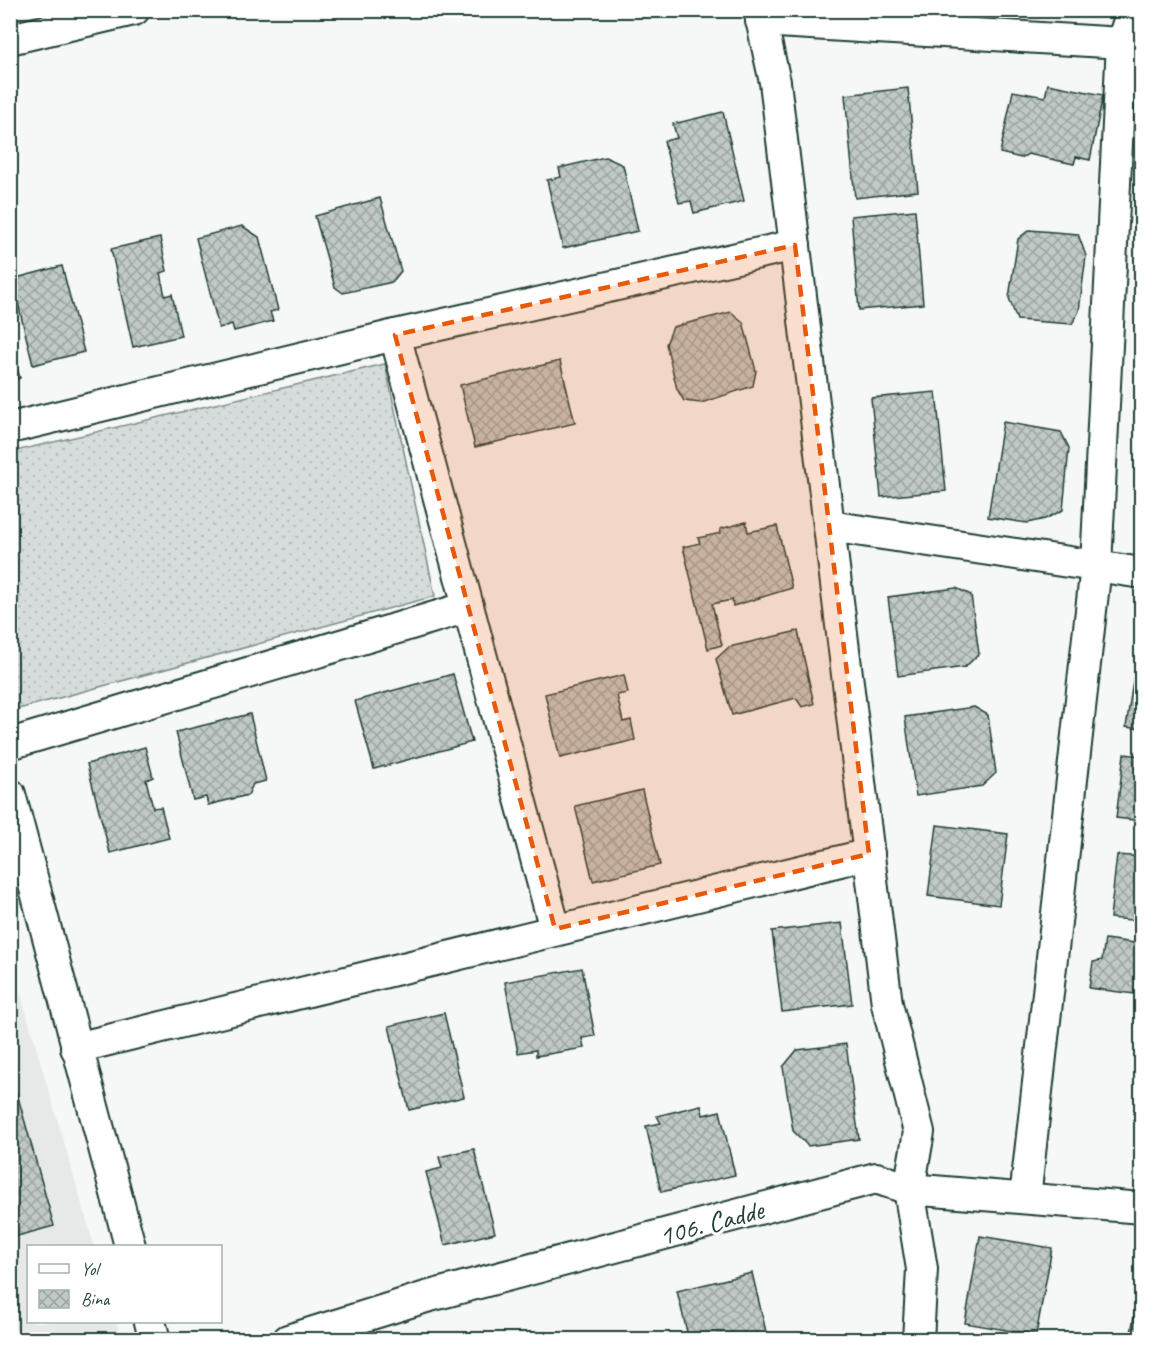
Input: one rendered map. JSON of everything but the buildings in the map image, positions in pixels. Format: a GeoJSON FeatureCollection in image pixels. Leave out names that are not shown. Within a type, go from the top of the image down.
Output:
{"type":"FeatureCollection","features":[{"type":"Feature","properties":{"kind":"street"},"geometry":{"type":"LineString","coordinates":[[10,39],[87,16],[134,10]]}},
{"type":"Feature","properties":{"kind":"street"},"geometry":{"type":"LineString","coordinates":[[1025,1198],[1096,566],[1122,43],[1132,10]]}},
{"type":"Feature","properties":{"kind":"street"},"geometry":{"type":"LineString","coordinates":[[918,1340],[922,1269],[909,1189],[918,1132],[887,1004],[775,82],[760,16],[1122,43]]}},
{"type":"Feature","properties":{"kind":"street"},"geometry":{"type":"LineString","coordinates":[[10,428],[395,335],[795,244]]}},
{"type":"Feature","properties":{"kind":"street"},"geometry":{"type":"LineString","coordinates":[[395,335],[555,929]]}},
{"type":"Feature","properties":{"kind":"street"},"geometry":{"type":"LineString","coordinates":[[829,526],[1142,573]]}},
{"type":"Feature","properties":{"kind":"street"},"geometry":{"type":"LineString","coordinates":[[10,744],[468,607]]}},
{"type":"Feature","properties":{"kind":"street"},"geometry":{"type":"LineString","coordinates":[[10,794],[130,1245]]}},
{"type":"Feature","properties":{"kind":"street"},"geometry":{"type":"LineString","coordinates":[[76,1048],[869,854]]}},
{"type":"Feature","properties":{"kind":"street","name":"106. Cadde"},"geometry":{"type":"LineString","coordinates":[[288,1340],[426,1297],[876,1178],[909,1189],[1142,1208]]}},
{"type":"Feature","properties":{"kind":"street"},"geometry":{"type":"LineString","coordinates":[[150,1323],[155,1340]]}},
{"type":"Feature","properties":{"kind":"highlighted area"},"geometry":{"type":"Polygon","coordinates":[[[795,245],[869,854],[555,929],[395,335],[795,245]]]}},
{"type":"Feature","properties":{"kind":"shaded area"},"geometry":{"type":"Polygon","coordinates":[[[385,364],[435,596],[11,711],[11,452],[385,364]]]}},
{"type":"Feature","properties":{"kind":"shaded area"},"geometry":{"type":"Polygon","coordinates":[[[10,957],[94,1245],[27,1245],[27,1323],[116,1323],[121,1339],[11,1339],[10,957]]]}}]}
